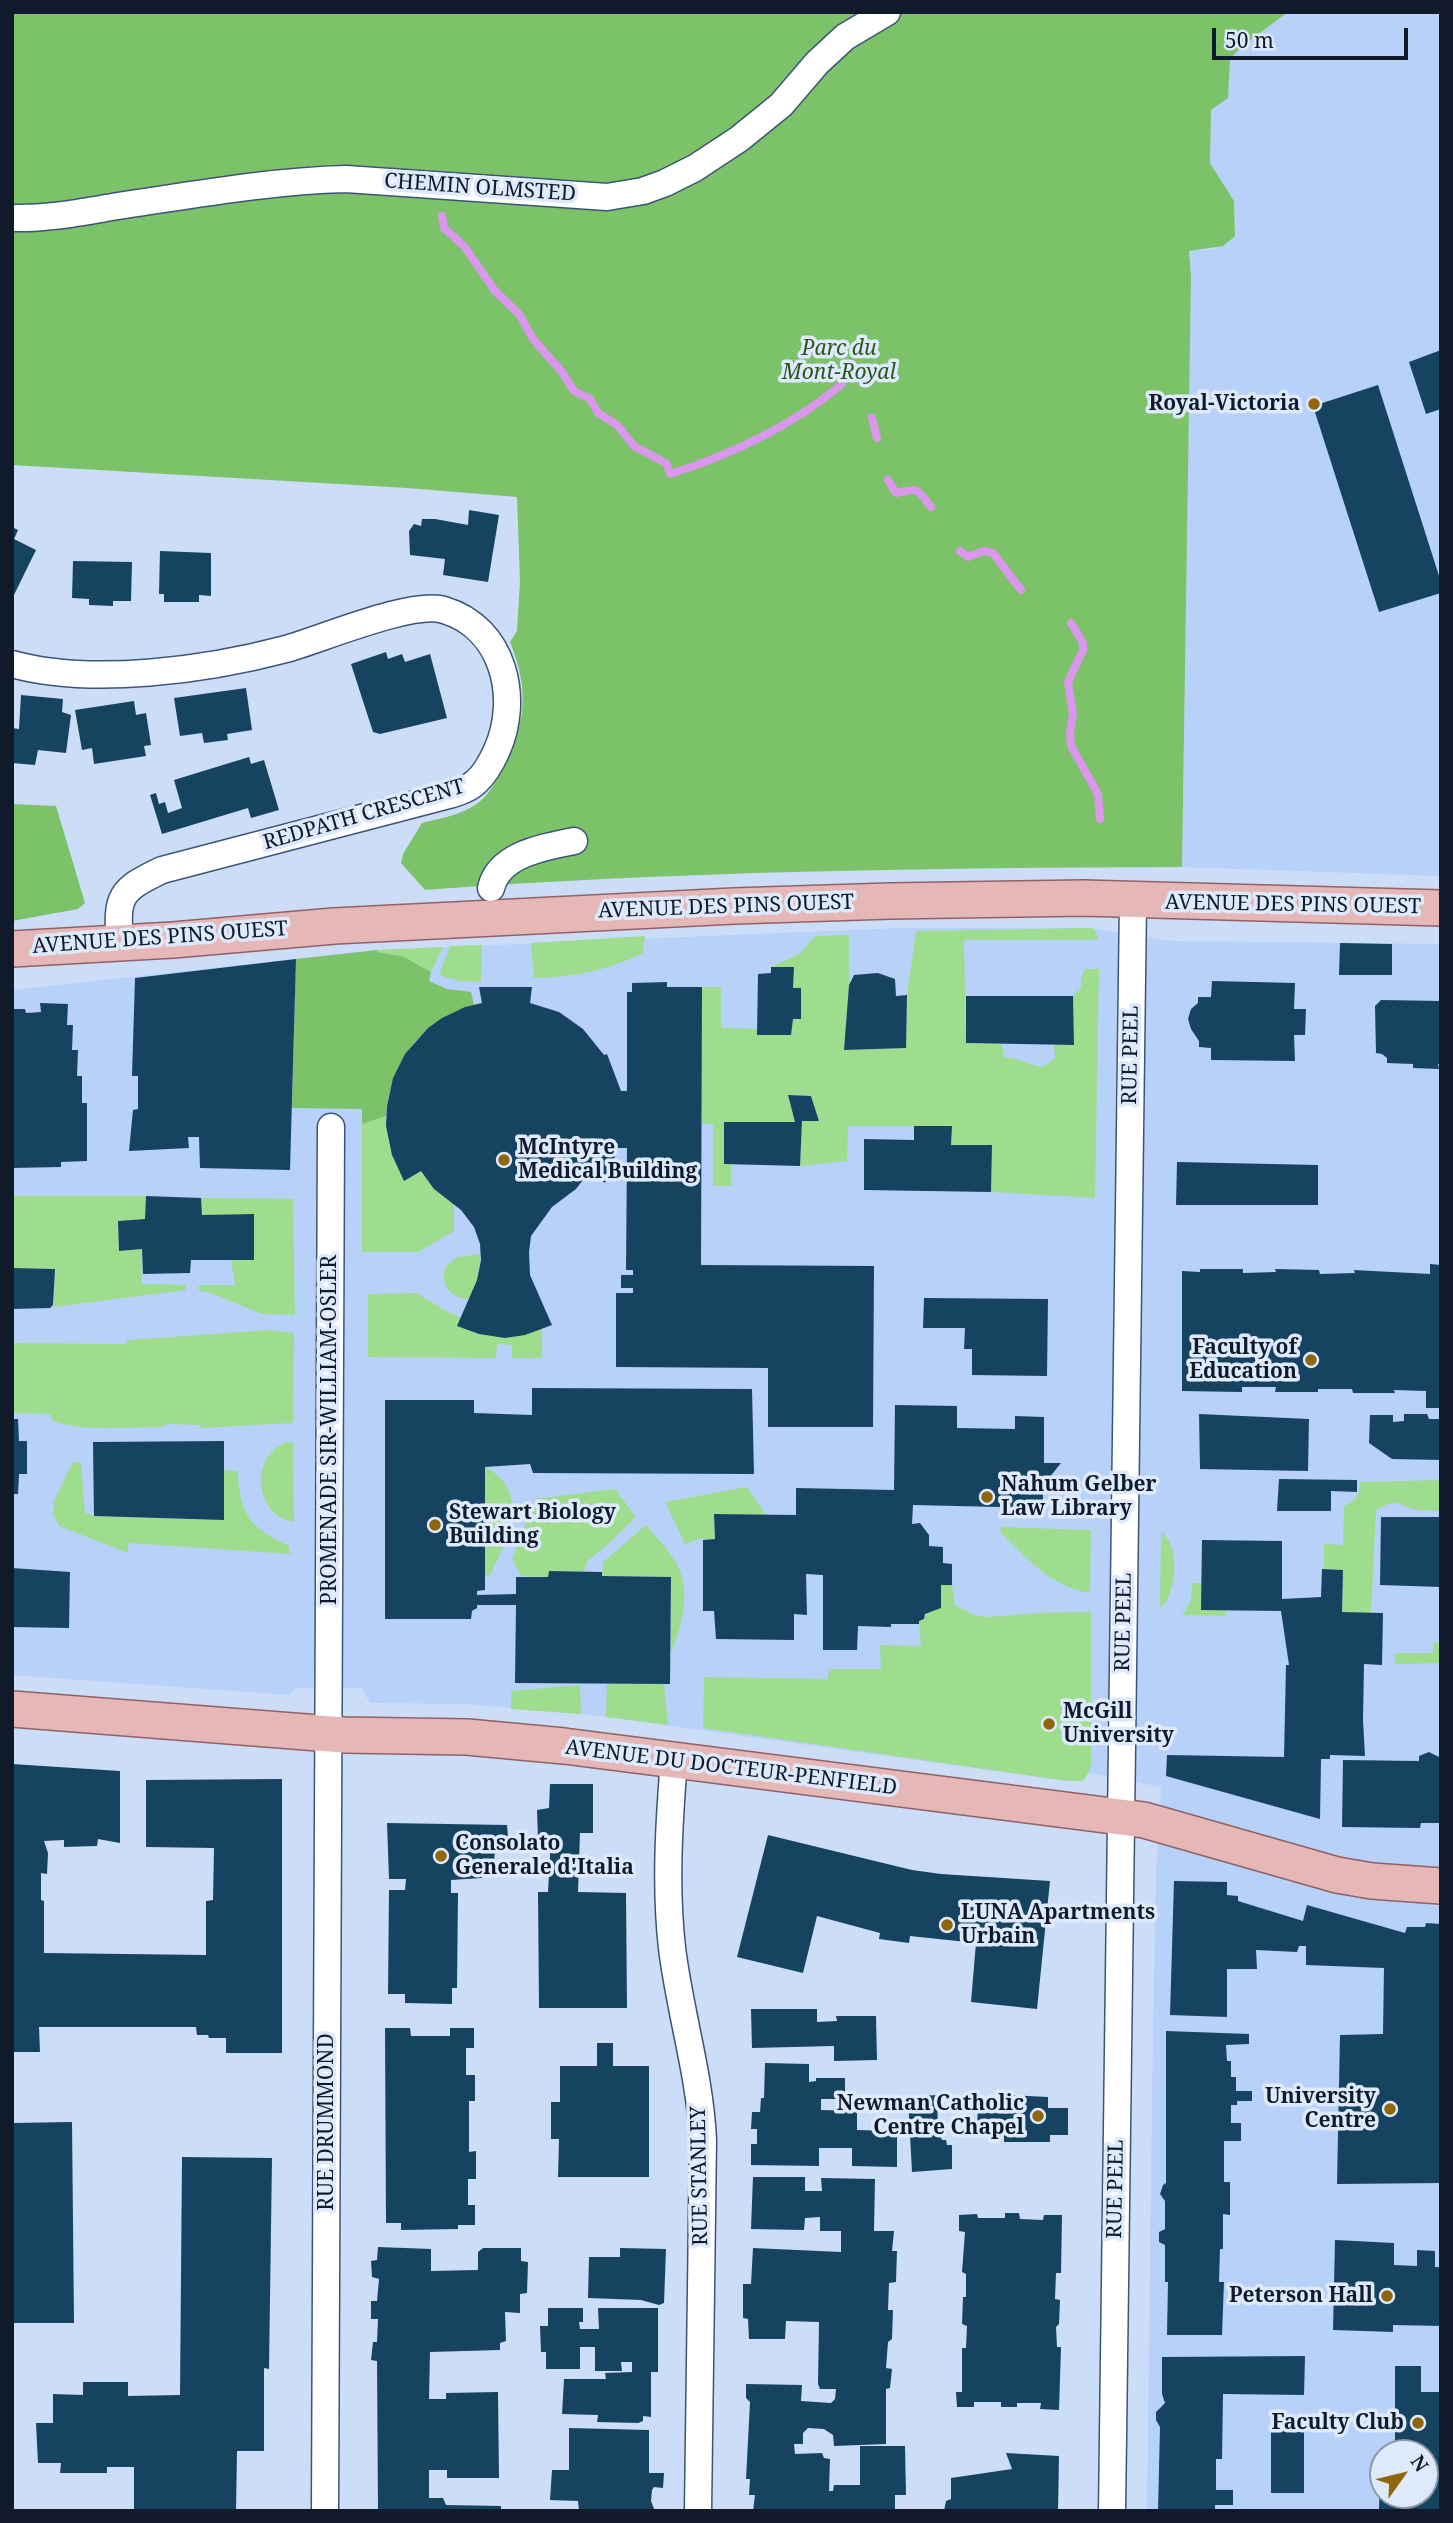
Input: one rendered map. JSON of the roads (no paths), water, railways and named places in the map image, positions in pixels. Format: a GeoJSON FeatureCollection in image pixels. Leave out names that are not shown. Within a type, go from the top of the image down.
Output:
{"type":"FeatureCollection","features":[{"type":"Feature","properties":{"kind":"main road","name":"AVENUE DES PINS OUEST"},"geometry":{"type":"LineString","coordinates":[[12,949],[173,940],[307,928],[734,906],[1016,898],[1441,908]]}},
{"type":"Feature","properties":{"kind":"main road","name":"AVENUE DU DOCTEUR-PENFIELD"},"geometry":{"type":"LineString","coordinates":[[12,1709],[329,1733],[504,1739],[674,1760],[1156,1822],[1338,1875],[1372,1881],[1441,1886]]}},
{"type":"Feature","properties":{"kind":"street","name":"CHEMIN OLMSTED"},"geometry":{"type":"LineString","coordinates":[[12,218],[72,215],[319,179],[346,178],[576,195],[624,195],[664,183],[695,169],[722,151],[765,120],[817,63],[845,37],[887,12]]}},
{"type":"Feature","properties":{"kind":"street","name":"REDPATH CRESCENT"},"geometry":{"type":"LineString","coordinates":[[12,664],[64,673],[175,670],[234,661],[286,649],[390,615],[426,607],[444,610],[473,625],[488,640],[500,662],[508,688],[506,724],[493,759],[472,786],[449,795],[162,870],[132,886],[122,897],[117,911],[120,942]]}},
{"type":"Feature","properties":{"kind":"street"},"geometry":{"type":"LineString","coordinates":[[491,888],[498,873],[513,860],[531,851],[574,841]]}},
{"type":"Feature","properties":{"kind":"street","name":"RUE PEEL"},"geometry":{"type":"LineString","coordinates":[[1111,2511],[1133,901]]}},
{"type":"Feature","properties":{"kind":"street","name":"PROMENADE SIR-WILLIAM-OSLER"},"geometry":{"type":"LineString","coordinates":[[329,1733],[331,1126]]}},
{"type":"Feature","properties":{"kind":"street","name":"RUE DRUMMOND"},"geometry":{"type":"LineString","coordinates":[[326,2511],[329,1733]]}},
{"type":"Feature","properties":{"kind":"street","name":"RUE STANLEY"},"geometry":{"type":"LineString","coordinates":[[674,1760],[669,1837],[670,1929],[700,2101],[703,2140],[698,2511]]}},
{"type":"Feature","properties":{"kind":"waterway"},"geometry":{"type":"LineString","coordinates":[[442,216],[444,228],[464,246],[495,291],[519,314],[533,339],[562,372],[574,391],[590,399],[598,413],[617,425],[634,446],[667,464],[670,474],[761,438],[842,384]]}},
{"type":"Feature","properties":{"kind":"waterway"},"geometry":{"type":"LineString","coordinates":[[872,418],[877,438]]}},
{"type":"Feature","properties":{"kind":"waterway"},"geometry":{"type":"LineString","coordinates":[[888,480],[896,493],[916,491],[931,507]]}},
{"type":"Feature","properties":{"kind":"waterway"},"geometry":{"type":"LineString","coordinates":[[960,551],[968,557],[984,551],[993,553],[1021,590]]}},
{"type":"Feature","properties":{"kind":"waterway"},"geometry":{"type":"LineString","coordinates":[[1071,623],[1083,643],[1083,650],[1068,682],[1073,714],[1071,746],[1098,794],[1100,819]]}},
{"type":"Feature","properties":{"kind":"place","name":"Royal-Victoria"},"geometry":{"type":"Point","coordinates":[1314,404]}},
{"type":"Feature","properties":{"kind":"place","name":"McIntyre Medical Building"},"geometry":{"type":"Point","coordinates":[504,1160]}},
{"type":"Feature","properties":{"kind":"place","name":"Faculty of Education"},"geometry":{"type":"Point","coordinates":[1311,1360]}},
{"type":"Feature","properties":{"kind":"place","name":"Nahum Gelber Law Library"},"geometry":{"type":"Point","coordinates":[987,1497]}},
{"type":"Feature","properties":{"kind":"place","name":"Stewart Biology Building"},"geometry":{"type":"Point","coordinates":[435,1525]}},
{"type":"Feature","properties":{"kind":"place","name":"McGill University"},"geometry":{"type":"Point","coordinates":[1049,1724]}},
{"type":"Feature","properties":{"kind":"place","name":"Consolato Generale d'Italia"},"geometry":{"type":"Point","coordinates":[441,1856]}},
{"type":"Feature","properties":{"kind":"place","name":"LUNA Apartments Urbain"},"geometry":{"type":"Point","coordinates":[947,1925]}},
{"type":"Feature","properties":{"kind":"place","name":"University Centre"},"geometry":{"type":"Point","coordinates":[1390,2109]}},
{"type":"Feature","properties":{"kind":"place","name":"Newman Catholic Centre Chapel"},"geometry":{"type":"Point","coordinates":[1038,2116]}},
{"type":"Feature","properties":{"kind":"place","name":"Peterson Hall"},"geometry":{"type":"Point","coordinates":[1387,2296]}},
{"type":"Feature","properties":{"kind":"place","name":"Faculty Club"},"geometry":{"type":"Point","coordinates":[1418,2423]}},
{"type":"Feature","properties":{"kind":"park label","name":"Parc du Mont-Royal"},"geometry":{"type":"Point","coordinates":[839,361]}}]}
